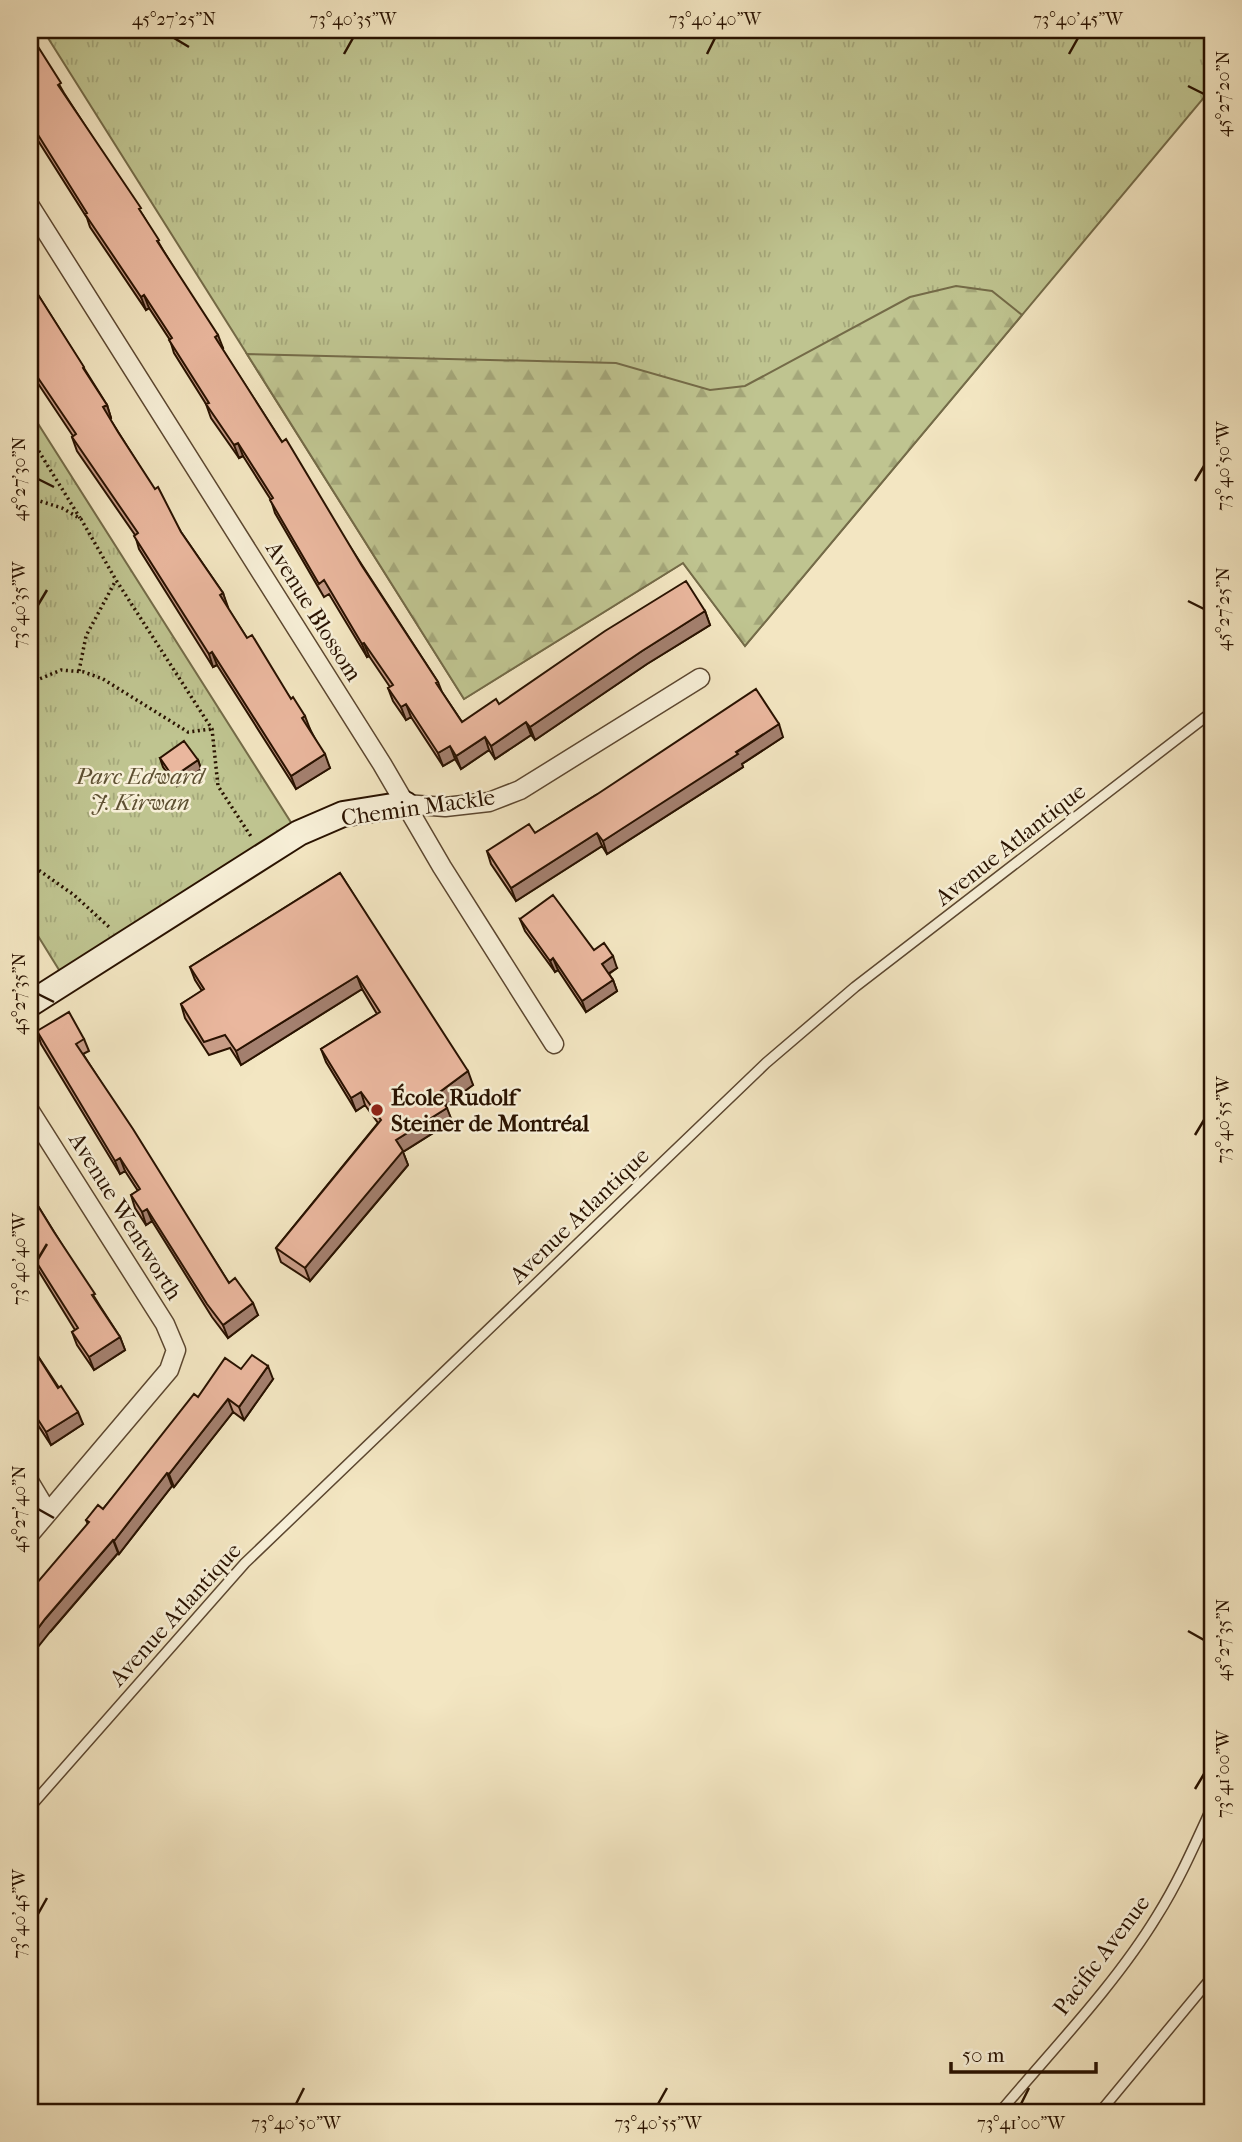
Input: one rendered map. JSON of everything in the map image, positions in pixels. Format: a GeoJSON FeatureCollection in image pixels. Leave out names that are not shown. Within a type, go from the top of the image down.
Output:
{"type":"FeatureCollection","features":[{"type":"Feature","properties":{"kind":"street","name":"Avenue Blossom"},"geometry":{"type":"LineString","coordinates":[[30,206],[382,764],[442,867],[554,1044]]}},
{"type":"Feature","properties":{"kind":"street","name":"Chemin Mackle"},"geometry":{"type":"LineString","coordinates":[[30,1004],[299,833],[344,814],[405,804],[445,807],[489,802],[520,790],[700,678]]}},
{"type":"Feature","properties":{"kind":"street","name":"Avenue Wentworth"},"geometry":{"type":"LineString","coordinates":[[30,1111],[166,1324],[176,1350],[169,1370],[48,1513]]}},
{"type":"Feature","properties":{"kind":"street"},"geometry":{"type":"LineString","coordinates":[[30,1483],[48,1513],[30,1534]]}},
{"type":"Feature","properties":{"kind":"lane","name":"Avenue Atlantique"},"geometry":{"type":"LineString","coordinates":[[30,1807],[245,1563],[766,1063],[855,987],[1212,712]]}},
{"type":"Feature","properties":{"kind":"lane","name":"Pacific Avenue"},"geometry":{"type":"LineString","coordinates":[[1000,2112],[1099,1994],[1149,1928],[1176,1883],[1212,1807]]}},
{"type":"Feature","properties":{"kind":"lane"},"geometry":{"type":"LineString","coordinates":[[1100,2112],[1212,1977]]}},
{"type":"Feature","properties":{"kind":"path"},"geometry":{"type":"LineString","coordinates":[[30,437],[116,580],[212,729],[218,786],[263,855]]}},
{"type":"Feature","properties":{"kind":"path"},"geometry":{"type":"LineString","coordinates":[[30,498],[62,508],[81,519]]}},
{"type":"Feature","properties":{"kind":"path"},"geometry":{"type":"LineString","coordinates":[[79,671],[86,636],[116,580]]}},
{"type":"Feature","properties":{"kind":"path"},"geometry":{"type":"LineString","coordinates":[[30,683],[61,670],[79,671],[103,678],[188,732],[212,729]]}},
{"type":"Feature","properties":{"kind":"path"},"geometry":{"type":"LineString","coordinates":[[30,864],[74,895],[126,943]]}},
{"type":"Feature","properties":{"kind":"green space"},"geometry":{"type":"Polygon","coordinates":[[[43,30],[1212,30],[1212,88],[745,646],[683,563],[464,699],[43,30]]]}},
{"type":"Feature","properties":{"kind":"green space"},"geometry":{"type":"Polygon","coordinates":[[[956,286],[992,291],[1022,315],[745,646],[683,563],[464,699],[247,354],[616,363],[710,390],[745,386],[910,297],[956,286]]]}},
{"type":"Feature","properties":{"kind":"green space","name":"Parc Edward J. Kirwan"},"geometry":{"type":"Polygon","coordinates":[[[30,411],[292,824],[61,973],[30,923],[30,411]]]}},
{"type":"Feature","properties":{"kind":"building"},"geometry":{"type":"Polygon","coordinates":[[[30,34],[61,83],[58,85],[141,208],[139,209],[159,240],[157,241],[218,335],[215,337],[282,442],[286,439],[362,566],[462,722],[496,699],[499,704],[605,631],[686,581],[705,611],[530,727],[526,722],[491,746],[485,737],[456,756],[450,746],[438,753],[406,704],[401,707],[388,688],[393,685],[364,643],[362,644],[324,580],[319,584],[270,500],[273,498],[238,443],[234,445],[206,404],[209,403],[169,340],[172,338],[85,214],[87,213],[30,122],[30,34]]]}},
{"type":"Feature","properties":{"kind":"building"},"geometry":{"type":"Polygon","coordinates":[[[30,282],[107,405],[103,407],[118,432],[155,489],[158,487],[181,532],[223,593],[220,595],[247,638],[252,635],[291,699],[293,697],[305,716],[302,718],[325,754],[291,776],[212,652],[209,654],[134,536],[138,533],[72,437],[76,434],[30,366],[30,282]]]}},
{"type":"Feature","properties":{"kind":"building"},"geometry":{"type":"Polygon","coordinates":[[[756,689],[779,724],[736,752],[738,754],[603,841],[597,833],[511,888],[487,851],[529,824],[535,833],[756,689]]]}},
{"type":"Feature","properties":{"kind":"building"},"geometry":{"type":"Polygon","coordinates":[[[184,741],[198,760],[173,777],[160,758],[184,741]]]}},
{"type":"Feature","properties":{"kind":"building"},"geometry":{"type":"Polygon","coordinates":[[[340,873],[468,1071],[437,1094],[447,1108],[396,1140],[403,1151],[305,1268],[276,1248],[381,1120],[361,1092],[351,1098],[321,1049],[380,1012],[357,976],[236,1051],[225,1035],[204,1042],[181,1004],[204,989],[190,967],[340,873]]]}},
{"type":"Feature","properties":{"kind":"building"},"geometry":{"type":"Polygon","coordinates":[[[553,895],[594,950],[604,943],[613,956],[602,964],[613,980],[582,1001],[553,958],[550,961],[520,919],[553,895]]]}},
{"type":"Feature","properties":{"kind":"building"},"geometry":{"type":"Polygon","coordinates":[[[69,1012],[84,1039],[76,1044],[133,1129],[229,1283],[235,1278],[253,1303],[223,1325],[147,1209],[142,1212],[131,1195],[140,1189],[120,1158],[115,1161],[37,1031],[69,1012]]]}},
{"type":"Feature","properties":{"kind":"building"},"geometry":{"type":"Polygon","coordinates":[[[30,1193],[120,1337],[89,1357],[72,1332],[78,1328],[30,1252],[30,1193]]]}},
{"type":"Feature","properties":{"kind":"building"},"geometry":{"type":"Polygon","coordinates":[[[30,1344],[58,1388],[61,1386],[78,1412],[46,1432],[30,1407],[33,1404],[30,1399],[30,1344]]]}},
{"type":"Feature","properties":{"kind":"building"},"geometry":{"type":"Polygon","coordinates":[[[252,1355],[268,1366],[239,1407],[228,1399],[114,1541],[30,1639],[30,1591],[89,1522],[86,1520],[98,1505],[103,1509],[194,1394],[198,1397],[225,1358],[241,1369],[252,1355]]]}},
{"type":"Feature","properties":{"kind":"place","name":"École Rudolf Steiner de Montréal"},"geometry":{"type":"Point","coordinates":[377,1110]}}]}
